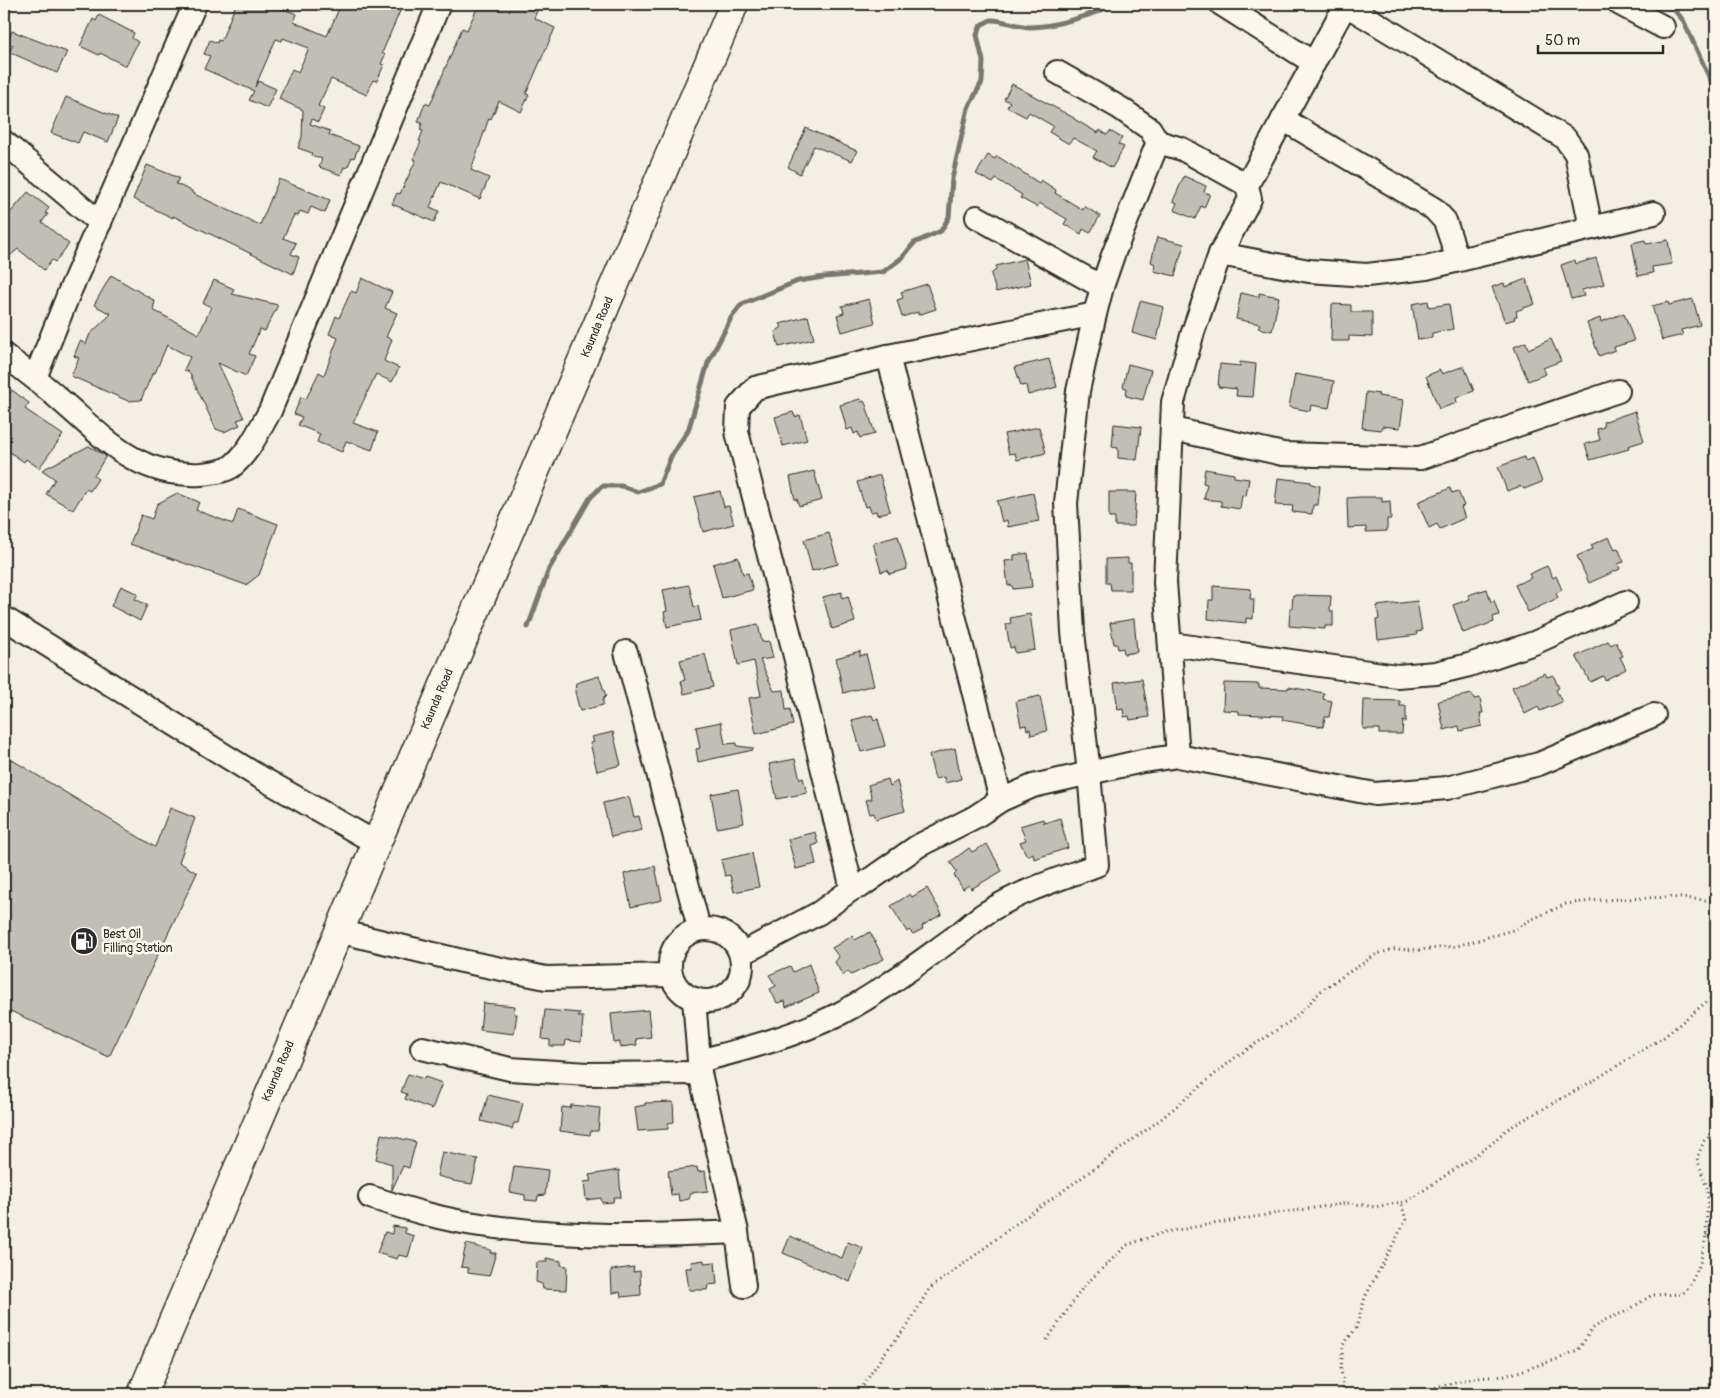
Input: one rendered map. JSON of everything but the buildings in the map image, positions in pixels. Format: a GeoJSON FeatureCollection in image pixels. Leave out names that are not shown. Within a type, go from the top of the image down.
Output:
{"type":"FeatureCollection","features":[{"type":"Feature","properties":{"kind":"main road","name":"Kaunda Road"},"geometry":{"type":"LineString","coordinates":[[142,1394],[734,4]]}},
{"type":"Feature","properties":{"kind":"street"},"geometry":{"type":"LineString","coordinates":[[36,378],[69,293],[195,4]]}},
{"type":"Feature","properties":{"kind":"street"},"geometry":{"type":"LineString","coordinates":[[4,355],[36,378],[116,449],[140,463],[179,474],[214,473],[229,468],[245,454],[270,411],[438,4]]}},
{"type":"Feature","properties":{"kind":"street"},"geometry":{"type":"LineString","coordinates":[[1221,4],[1314,63]]}},
{"type":"Feature","properties":{"kind":"street"},"geometry":{"type":"LineString","coordinates":[[1178,756],[1165,582],[1173,402],[1193,332],[1220,254],[1250,199],[1247,185],[1346,4],[1565,138],[1576,154],[1591,228]]}},
{"type":"Feature","properties":{"kind":"street"},"geometry":{"type":"LineString","coordinates":[[1620,4],[1663,27]]}},
{"type":"Feature","properties":{"kind":"street"},"geometry":{"type":"LineString","coordinates":[[1057,72],[1120,108],[1150,129],[1158,142],[1182,149],[1247,185]]}},
{"type":"Feature","properties":{"kind":"street"},"geometry":{"type":"LineString","coordinates":[[1284,119],[1434,209],[1445,221],[1458,260]]}},
{"type":"Feature","properties":{"kind":"street"},"geometry":{"type":"LineString","coordinates":[[4,142],[100,223]]}},
{"type":"Feature","properties":{"kind":"street"},"geometry":{"type":"LineString","coordinates":[[422,1048],[510,1069],[588,1074],[700,1067],[839,1014],[880,990],[985,913],[1022,892],[1097,865],[1072,632],[1066,503],[1078,391],[1102,286],[1158,142]]}},
{"type":"Feature","properties":{"kind":"street"},"geometry":{"type":"LineString","coordinates":[[1220,254],[1308,271],[1367,275],[1426,268],[1654,213]]}},
{"type":"Feature","properties":{"kind":"street"},"geometry":{"type":"LineString","coordinates":[[977,217],[1102,286]]}},
{"type":"Feature","properties":{"kind":"street"},"geometry":{"type":"LineString","coordinates":[[852,888],[738,432],[738,407],[754,388],[888,356],[1095,314]]}},
{"type":"Feature","properties":{"kind":"street"},"geometry":{"type":"LineString","coordinates":[[888,356],[1000,800]]}},
{"type":"Feature","properties":{"kind":"street"},"geometry":{"type":"LineString","coordinates":[[1173,429],[1283,454],[1420,458],[1618,391]]}},
{"type":"Feature","properties":{"kind":"street"},"geometry":{"type":"LineString","coordinates":[[1171,644],[1397,676],[1426,674],[1469,665],[1534,643],[1626,602]]}},
{"type":"Feature","properties":{"kind":"street"},"geometry":{"type":"LineString","coordinates":[[4,618],[253,773],[376,842]]}},
{"type":"Feature","properties":{"kind":"street"},"geometry":{"type":"LineString","coordinates":[[626,652],[699,928]]}},
{"type":"Feature","properties":{"kind":"street"},"geometry":{"type":"LineString","coordinates":[[741,954],[819,913],[852,888],[861,886],[918,846],[975,817],[1000,800],[1033,786],[1142,761],[1178,756],[1375,794],[1447,788],[1539,764],[1654,715]]}},
{"type":"Feature","properties":{"kind":"street"},"geometry":{"type":"LineString","coordinates":[[699,928],[709,928],[723,933],[734,942],[741,954],[742,968],[738,982],[729,993],[716,1000],[702,1001],[688,997],[677,988],[670,975],[669,961],[673,947],[682,936],[699,928]]}},
{"type":"Feature","properties":{"kind":"street"},"geometry":{"type":"LineString","coordinates":[[338,931],[462,961],[546,978],[670,975]]}},
{"type":"Feature","properties":{"kind":"street"},"geometry":{"type":"LineString","coordinates":[[694,999],[700,1067],[737,1232],[744,1286]]}},
{"type":"Feature","properties":{"kind":"street"},"geometry":{"type":"LineString","coordinates":[[370,1197],[413,1211],[490,1226],[553,1232],[617,1235],[737,1232]]}},
{"type":"Feature","properties":{"kind":"path"},"geometry":{"type":"LineString","coordinates":[[858,1394],[883,1355],[908,1326],[929,1288],[1161,1119],[1237,1056],[1295,1018],[1323,989],[1377,954],[1394,949],[1418,950],[1457,946],[1516,929],[1528,921],[1566,904],[1660,897],[1716,900]]}},
{"type":"Feature","properties":{"kind":"path"},"geometry":{"type":"LineString","coordinates":[[1047,1340],[1084,1286],[1127,1245],[1165,1232],[1272,1214],[1349,1203],[1375,1207],[1408,1201],[1481,1151],[1506,1130],[1596,1079],[1664,1037],[1716,994]]}},
{"type":"Feature","properties":{"kind":"path"},"geometry":{"type":"LineString","coordinates":[[1422,1394],[1429,1389],[1454,1382],[1475,1378],[1505,1376],[1561,1358],[1579,1350],[1592,1330],[1605,1320],[1627,1311],[1652,1295],[1682,1294],[1689,1287],[1700,1264],[1706,1235],[1708,1191],[1697,1158],[1704,1141],[1716,1131]]}},
{"type":"Feature","properties":{"kind":"path"},"geometry":{"type":"LineString","coordinates":[[1344,1394],[1341,1369],[1343,1345],[1356,1328],[1365,1297],[1406,1220],[1401,1202]]}},
{"type":"Feature","properties":{"kind":"path"},"geometry":{"type":"LineString","coordinates":[[1706,1235],[1716,1226]]}},
{"type":"Feature","properties":{"kind":"waterway"},"geometry":{"type":"LineString","coordinates":[[528,627],[549,569],[590,498],[602,486],[622,486],[638,492],[660,484],[672,454],[688,431],[708,363],[731,318],[742,304],[798,281],[883,272],[903,257],[914,243],[941,231],[949,217],[952,179],[968,108],[982,82],[983,61],[977,35],[981,25],[991,20],[1026,27],[1050,25],[1085,16],[1113,4]]}},
{"type":"Feature","properties":{"kind":"waterway"},"geometry":{"type":"LineString","coordinates":[[1669,4],[1683,20],[1716,92]]}},
{"type":"Feature","properties":{"kind":"waterway"},"geometry":{"type":"LineString","coordinates":[[1716,168],[1716,181]]}},
{"type":"Feature","properties":{"kind":"place","name":"Best Oil Filling Station"},"geometry":{"type":"Point","coordinates":[84,941]}}]}
